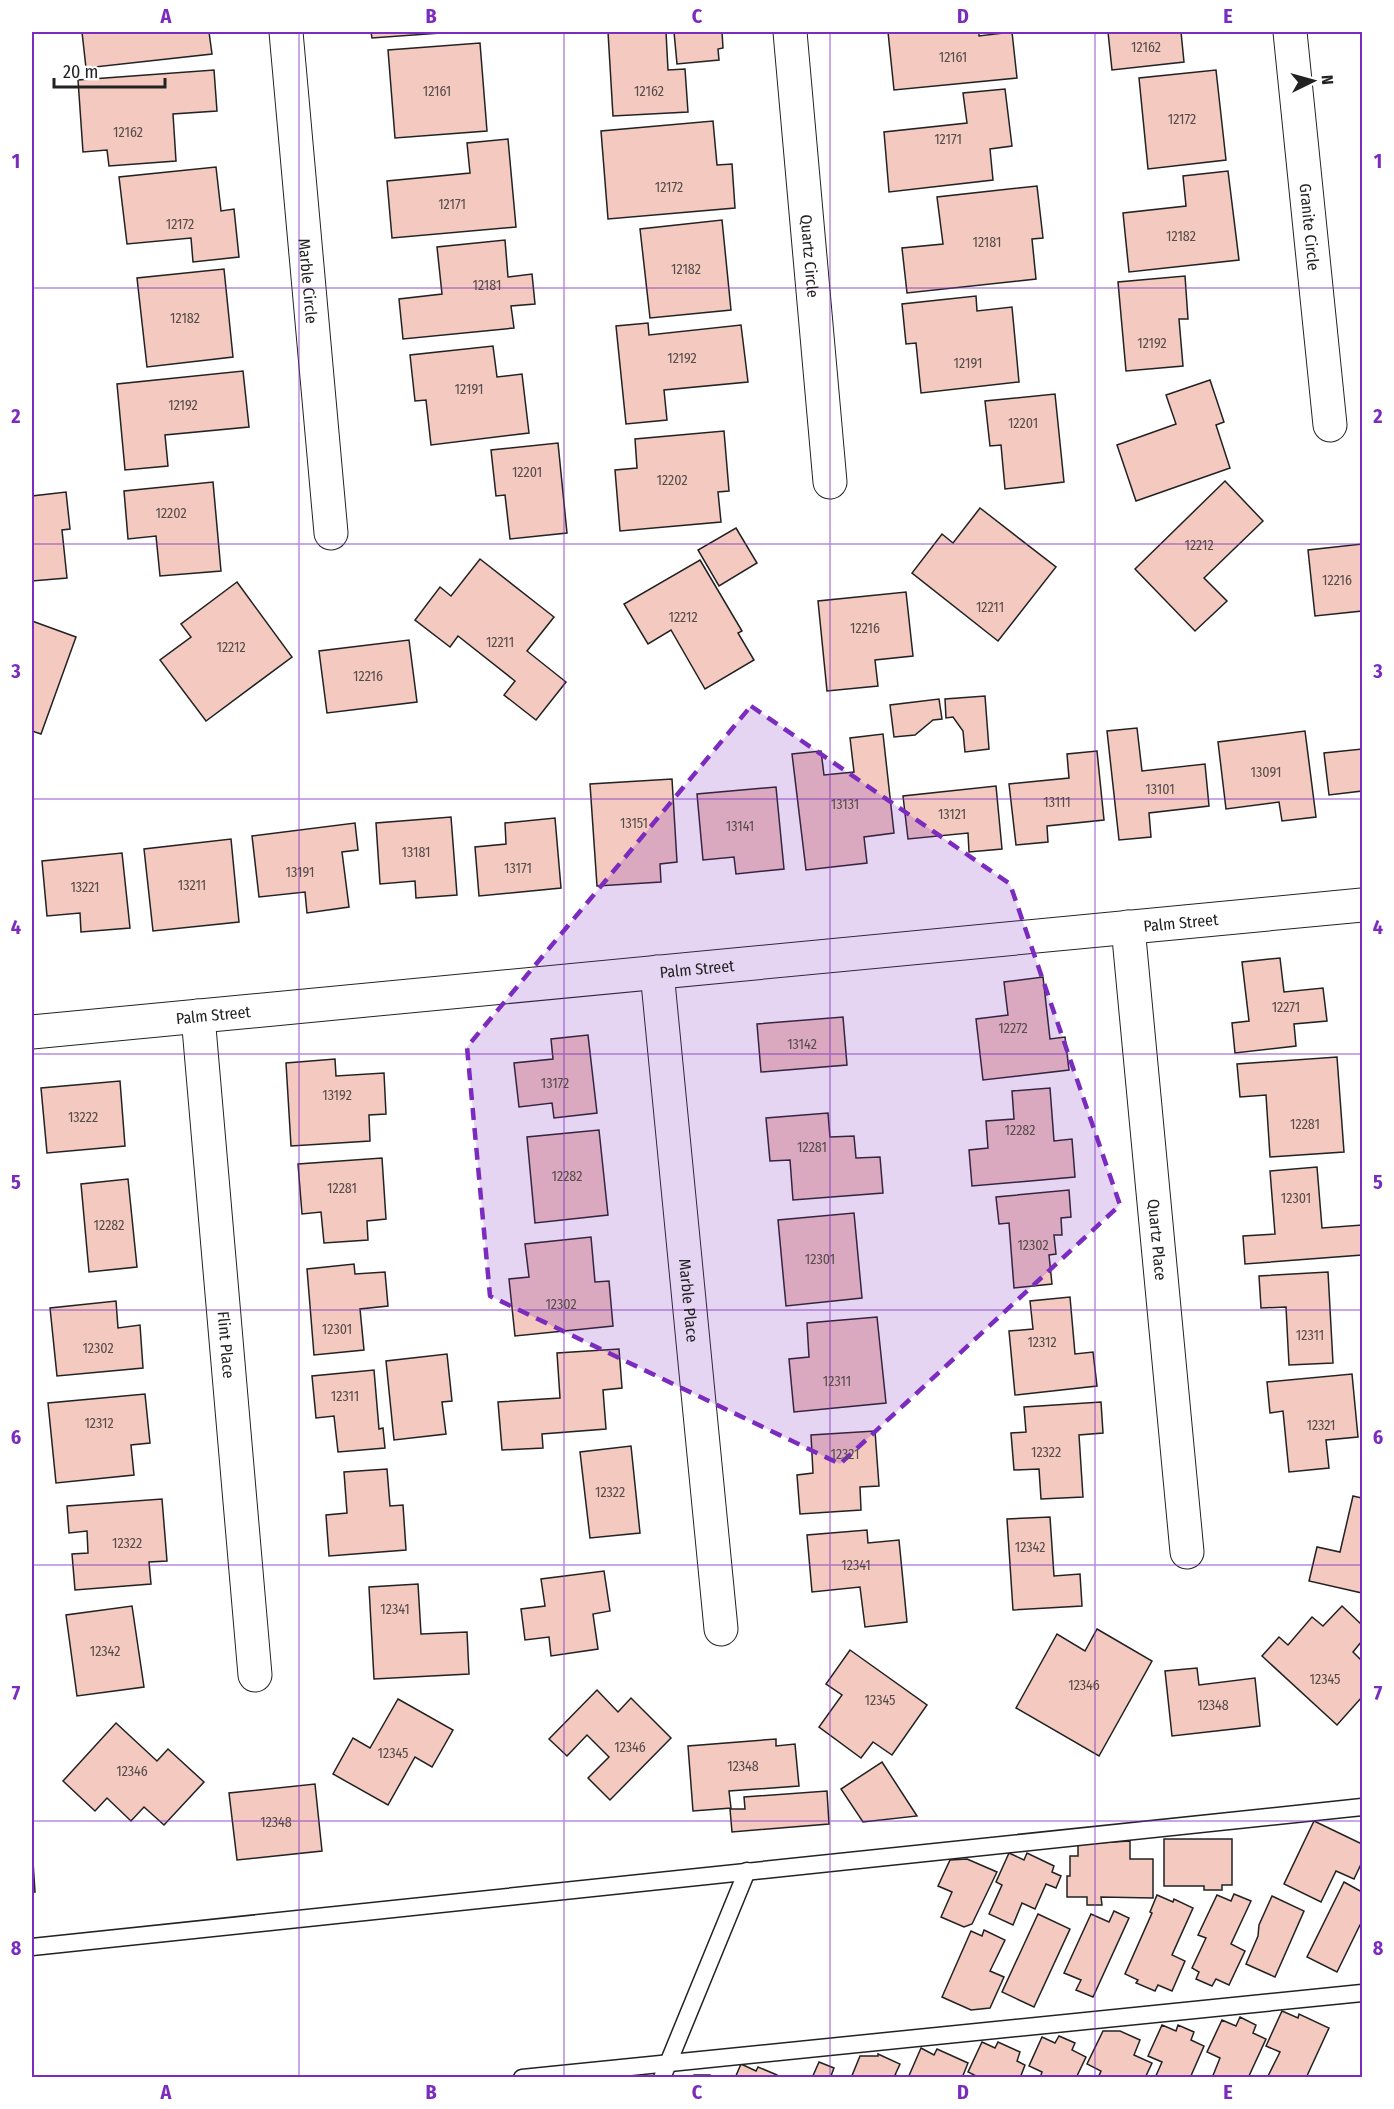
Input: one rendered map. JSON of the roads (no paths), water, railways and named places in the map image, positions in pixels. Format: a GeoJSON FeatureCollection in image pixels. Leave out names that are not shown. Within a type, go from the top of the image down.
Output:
{"type":"FeatureCollection","features":[{"type":"Feature","properties":{"kind":"street","name":"Marble Circle"},"geometry":{"type":"LineString","coordinates":[[286,32],[331,533]]}},
{"type":"Feature","properties":{"kind":"street","name":"Quartz Circle"},"geometry":{"type":"LineString","coordinates":[[790,32],[830,482]]}},
{"type":"Feature","properties":{"kind":"street","name":"Granite Circle"},"geometry":{"type":"LineString","coordinates":[[1290,32],[1330,425]]}},
{"type":"Feature","properties":{"kind":"street","name":"Palm Street"},"geometry":{"type":"LineString","coordinates":[[32,1032],[1362,905]]}},
{"type":"Feature","properties":{"kind":"street","name":"Quartz Place"},"geometry":{"type":"LineString","coordinates":[[1128,927],[1187,1552]]}},
{"type":"Feature","properties":{"kind":"street","name":"Marble Place"},"geometry":{"type":"LineString","coordinates":[[657,972],[721,1629]]}},
{"type":"Feature","properties":{"kind":"street","name":"Flint Place"},"geometry":{"type":"LineString","coordinates":[[198,1016],[255,1675]]}},
{"type":"Feature","properties":{"kind":"lane"},"geometry":{"type":"LineString","coordinates":[[32,1947],[1362,1807]]}},
{"type":"Feature","properties":{"kind":"lane"},"geometry":{"type":"LineString","coordinates":[[665,2070],[747,1871]]}},
{"type":"Feature","properties":{"kind":"lane"},"geometry":{"type":"LineString","coordinates":[[522,2078],[665,2070],[1362,1993]]}}]}
